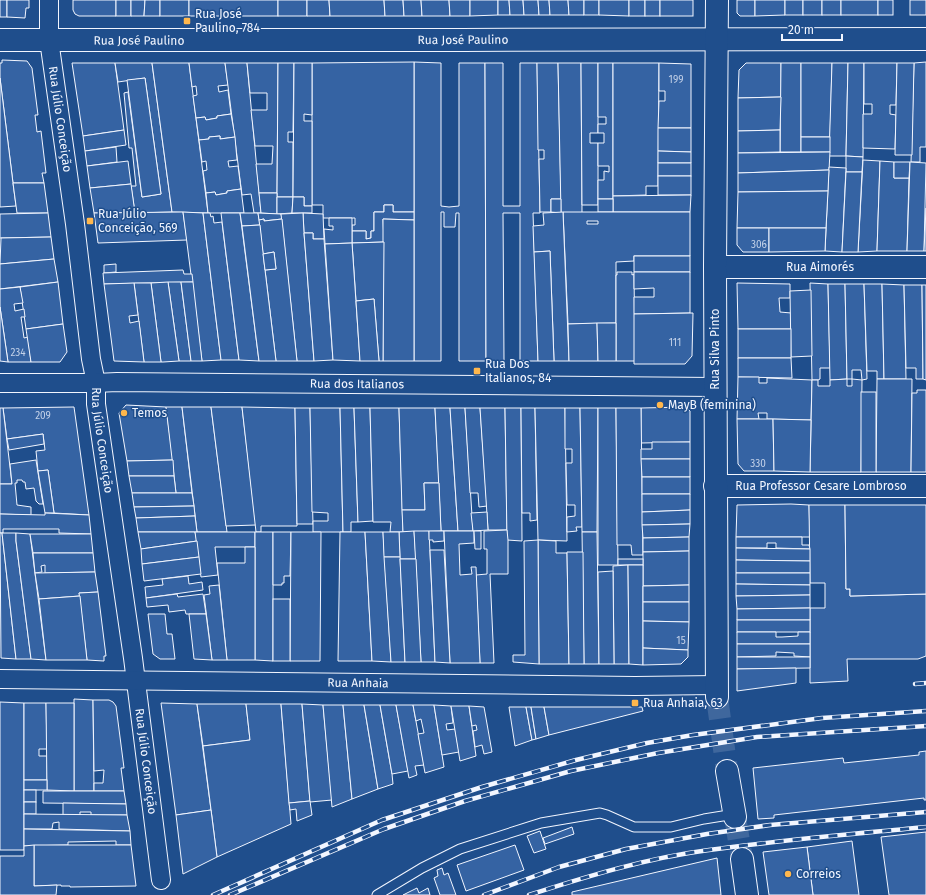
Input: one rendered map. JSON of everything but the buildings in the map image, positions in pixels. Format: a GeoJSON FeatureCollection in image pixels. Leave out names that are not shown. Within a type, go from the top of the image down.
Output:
{"type":"FeatureCollection","features":[{"type":"Feature","properties":{"kind":"street","name":"Rua Júlio Conceição"},"geometry":{"type":"LineString","coordinates":[[49,0],[49,40],[74,216],[91,359],[96,383],[96,404],[136,680],[161,880]]}},
{"type":"Feature","properties":{"kind":"street","name":"Rua Silva Pinto"},"geometry":{"type":"LineString","coordinates":[[716,691],[715,267],[717,0]]}},
{"type":"Feature","properties":{"kind":"street","name":"Rua José Paulino"},"geometry":{"type":"LineString","coordinates":[[0,40],[511,41],[926,39]]}},
{"type":"Feature","properties":{"kind":"street","name":"Rua Aimorés"},"geometry":{"type":"LineString","coordinates":[[715,267],[926,267]]}},
{"type":"Feature","properties":{"kind":"street","name":"Rua dos Italianos"},"geometry":{"type":"LineString","coordinates":[[0,383],[117,382],[715,387]]}},
{"type":"Feature","properties":{"kind":"street","name":"Rua Professor Cesare Lombroso"},"geometry":{"type":"LineString","coordinates":[[715,486],[926,486]]}},
{"type":"Feature","properties":{"kind":"street","name":"Rua Anhaia"},"geometry":{"type":"LineString","coordinates":[[0,680],[136,680],[627,686],[716,691]]}},
{"type":"Feature","properties":{"kind":"street"},"geometry":{"type":"LineString","coordinates":[[727,771],[735,816]]}},
{"type":"Feature","properties":{"kind":"street"},"geometry":{"type":"LineString","coordinates":[[742,859],[747,895]]}},
{"type":"Feature","properties":{"kind":"lane"},"geometry":{"type":"LineString","coordinates":[[377,895],[422,868],[460,849],[541,823],[600,814],[607,815],[634,827],[671,826],[704,819],[735,816]]}},
{"type":"Feature","properties":{"kind":"tunnel"},"geometry":{"type":"LineString","coordinates":[[717,697],[727,771]]}},
{"type":"Feature","properties":{"kind":"tunnel"},"geometry":{"type":"LineString","coordinates":[[735,817],[742,859]]}},
{"type":"Feature","properties":{"kind":"railway"},"geometry":{"type":"LineString","coordinates":[[915,684],[926,683]]}},
{"type":"Feature","properties":{"kind":"railway"},"geometry":{"type":"LineString","coordinates":[[213,895],[382,820],[482,787],[576,760],[647,743],[693,735],[822,718],[926,711]]}},
{"type":"Feature","properties":{"kind":"railway"},"geometry":{"type":"LineString","coordinates":[[230,895],[384,829],[465,801],[571,771],[658,753],[757,737],[926,726]]}},
{"type":"Feature","properties":{"kind":"railway"},"geometry":{"type":"LineString","coordinates":[[484,895],[559,867],[626,849],[707,834],[770,825],[926,812]]}},
{"type":"Feature","properties":{"kind":"railway"},"geometry":{"type":"LineString","coordinates":[[529,895],[618,868],[686,853],[790,840],[926,827]]}},
{"type":"Feature","properties":{"kind":"place","name":"Rua José Paulino, 784"},"geometry":{"type":"Point","coordinates":[187,21]}},
{"type":"Feature","properties":{"kind":"place","name":"Rua Júlio Conceição, 569"},"geometry":{"type":"Point","coordinates":[90,221]}},
{"type":"Feature","properties":{"kind":"place","name":"Rua Dos Italianos, 84"},"geometry":{"type":"Point","coordinates":[477,371]}},
{"type":"Feature","properties":{"kind":"place","name":"MayB (feminina)"},"geometry":{"type":"Point","coordinates":[660,405]}},
{"type":"Feature","properties":{"kind":"place","name":"Temos"},"geometry":{"type":"Point","coordinates":[124,413]}},
{"type":"Feature","properties":{"kind":"place","name":"Rua Anhaia, 63"},"geometry":{"type":"Point","coordinates":[635,703]}},
{"type":"Feature","properties":{"kind":"place","name":"Correios"},"geometry":{"type":"Point","coordinates":[788,874]}}]}
